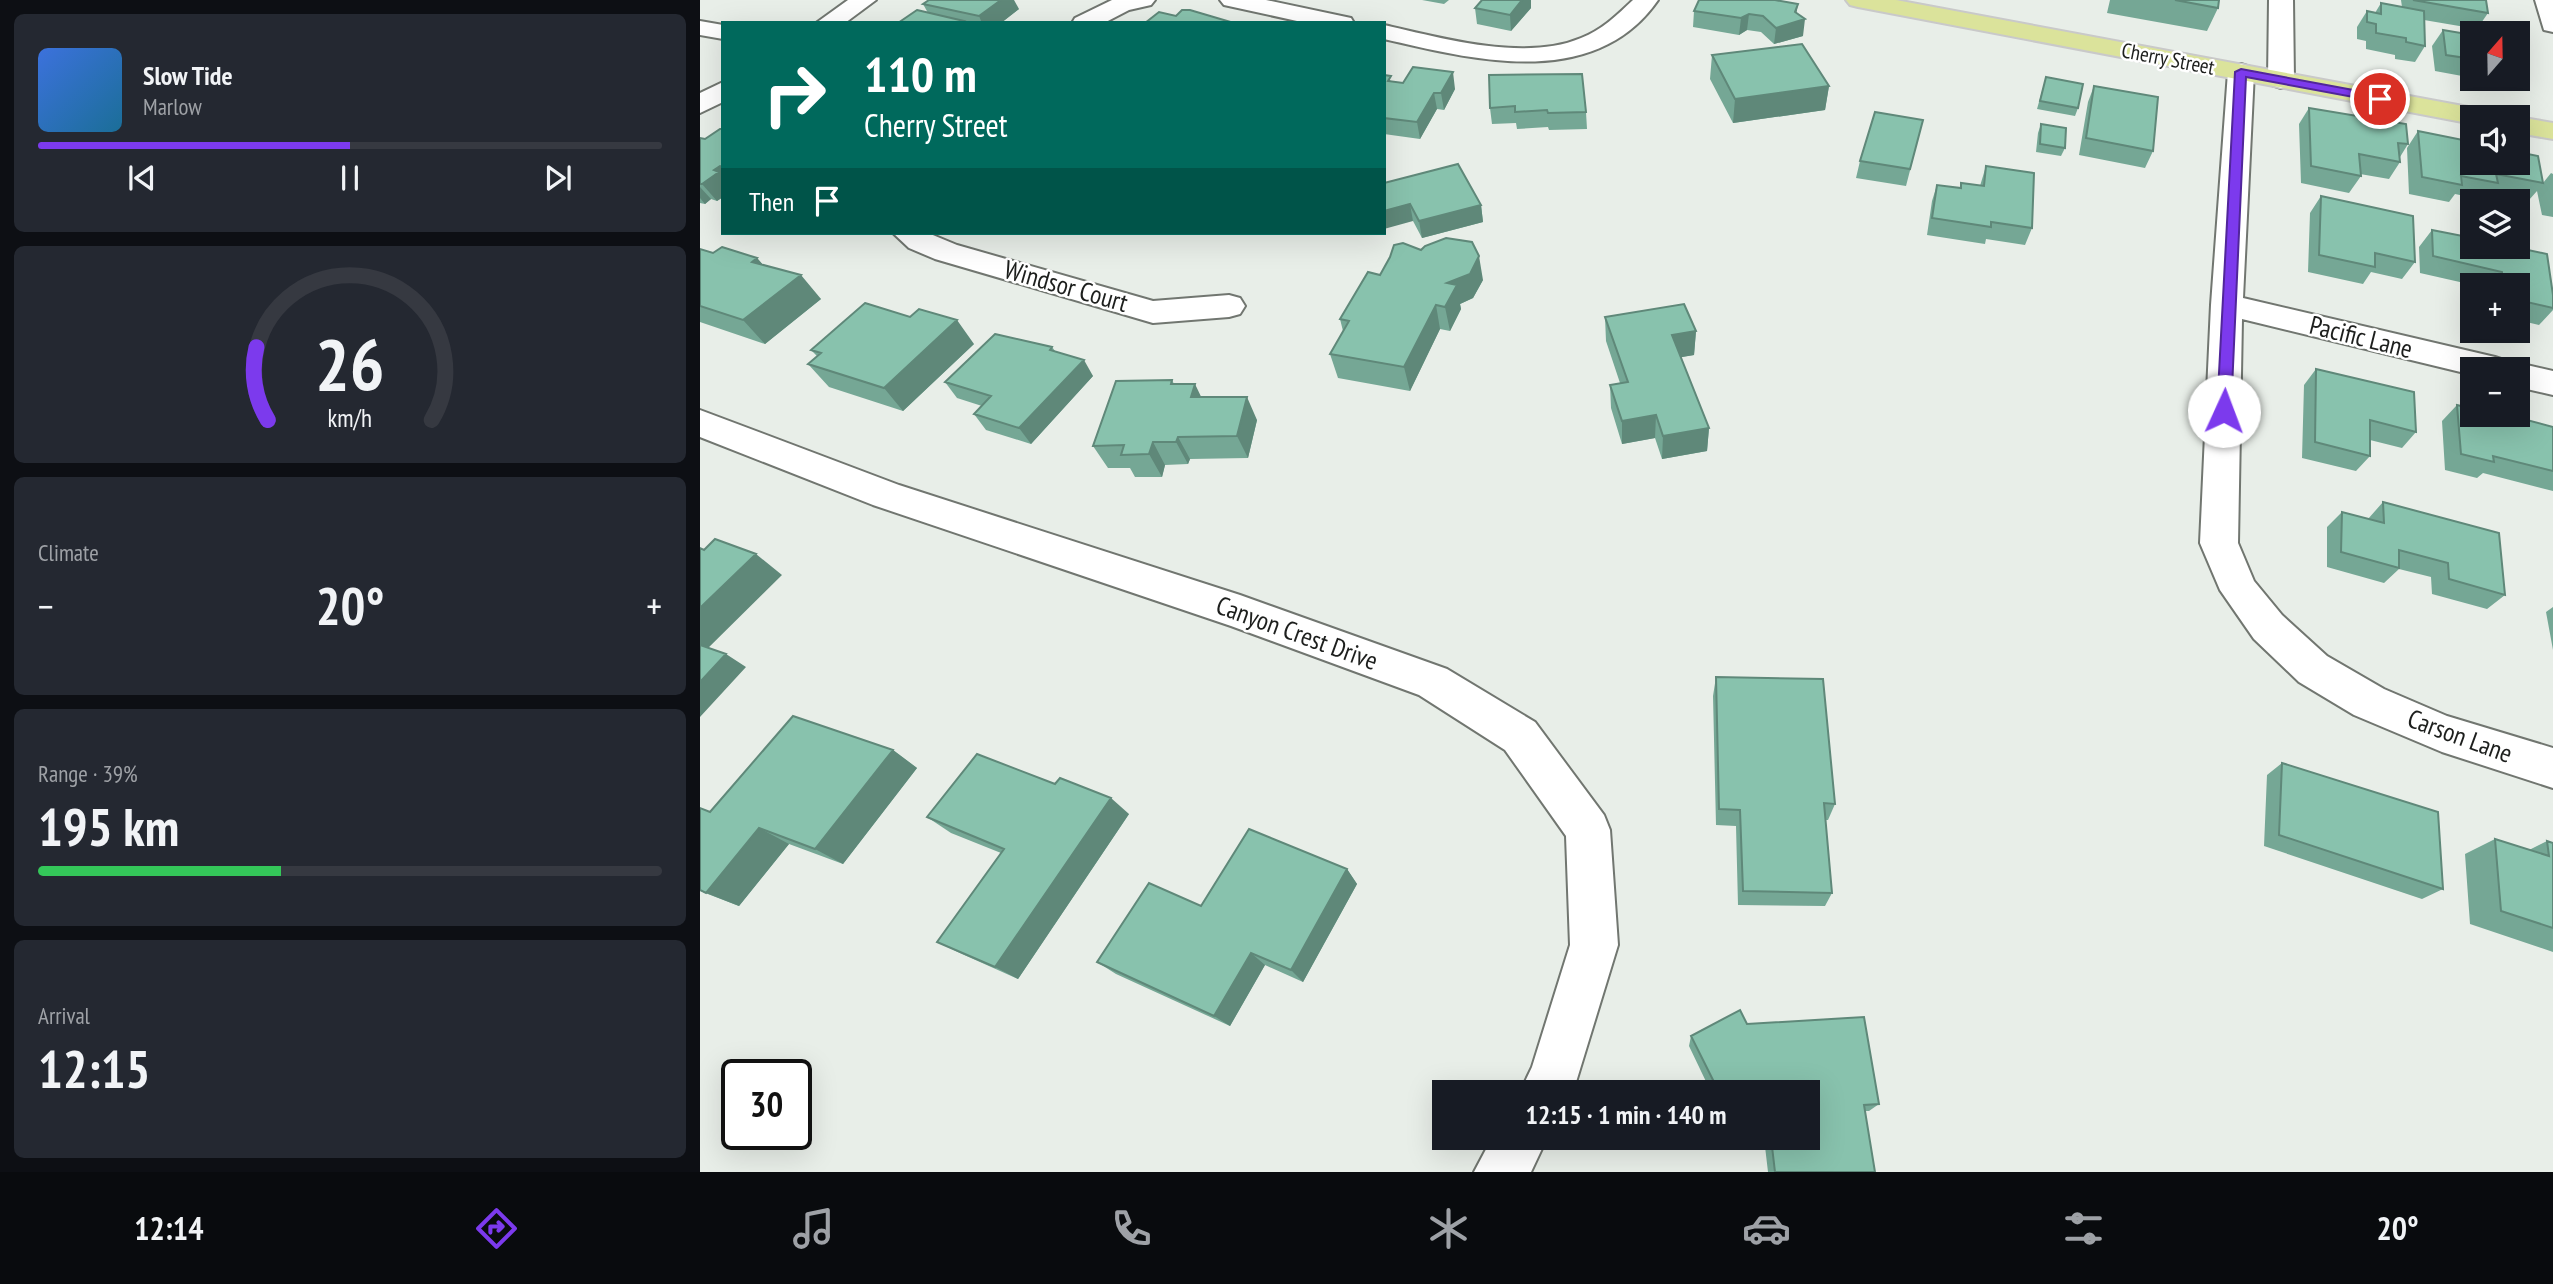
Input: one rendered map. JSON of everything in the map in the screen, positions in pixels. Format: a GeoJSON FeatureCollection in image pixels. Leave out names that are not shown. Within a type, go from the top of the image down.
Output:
{"type":"FeatureCollection","features":[{"type":"Feature","properties":{"kind":"main road","name":"Cherry Street"},"geometry":{"type":"LineString","coordinates":[[1857,0],[1891,3],[2460,113]]}},
{"type":"Feature","properties":{"kind":"main road"},"geometry":{"type":"LineString","coordinates":[[2530,127],[2553,131]]}},
{"type":"Feature","properties":{"kind":"street"},"geometry":{"type":"LineString","coordinates":[[831,21],[864,0]]}},
{"type":"Feature","properties":{"kind":"street"},"geometry":{"type":"LineString","coordinates":[[1088,21],[1121,5],[1143,0]]}},
{"type":"Feature","properties":{"kind":"street"},"geometry":{"type":"LineString","coordinates":[[1232,0],[1332,21]]}},
{"type":"Feature","properties":{"kind":"street"},"geometry":{"type":"LineString","coordinates":[[1386,32],[1485,54],[1530,56],[1556,52],[1600,39],[1631,19],[1646,0]]}},
{"type":"Feature","properties":{"kind":"street"},"geometry":{"type":"LineString","coordinates":[[2281,0],[2281,80]]}},
{"type":"Feature","properties":{"kind":"street"},"geometry":{"type":"LineString","coordinates":[[2547,0],[2553,25]]}},
{"type":"Feature","properties":{"kind":"street"},"geometry":{"type":"LineString","coordinates":[[700,28],[721,32]]}},
{"type":"Feature","properties":{"kind":"street","name":"Carson Lane"},"geometry":{"type":"LineString","coordinates":[[2241,72],[2227,304],[2219,543],[2239,590],[2268,627],[2313,669],[2369,702],[2442,733],[2553,768]]}},
{"type":"Feature","properties":{"kind":"street"},"geometry":{"type":"LineString","coordinates":[[700,105],[721,91]]}},
{"type":"Feature","properties":{"kind":"street","name":"Windsor Court"},"geometry":{"type":"LineString","coordinates":[[911,235],[946,252],[1153,312],[1229,306]]}},
{"type":"Feature","properties":{"kind":"street","name":"Pacific Lane"},"geometry":{"type":"LineString","coordinates":[[2227,304],[2460,361]]}},
{"type":"Feature","properties":{"kind":"street"},"geometry":{"type":"LineString","coordinates":[[2530,378],[2553,383]]}},
{"type":"Feature","properties":{"kind":"street","name":"Canyon Crest Drive"},"geometry":{"type":"LineString","coordinates":[[700,423],[886,495],[1240,612],[1433,682],[1520,736],[1588,830],[1594,945],[1552,1080]]}},
{"type":"Feature","properties":{"kind":"street"},"geometry":{"type":"LineString","coordinates":[[1501,1172],[1514,1150]]}},
{"type":"Feature","properties":{"kind":"building"},"geometry":{"type":"Polygon","coordinates":[[[929,0],[1001,0],[979,16],[923,4],[929,0]]]}},
{"type":"Feature","properties":{"kind":"building"},"geometry":{"type":"Polygon","coordinates":[[[1482,0],[1522,0],[1510,15],[1475,8],[1482,0]]]}},
{"type":"Feature","properties":{"kind":"building"},"geometry":{"type":"Polygon","coordinates":[[[1699,0],[1775,0],[1798,4],[1795,12],[1805,19],[1776,28],[1763,16],[1749,14],[1741,18],[1694,11],[1699,0]]]}},
{"type":"Feature","properties":{"kind":"building"},"geometry":{"type":"Polygon","coordinates":[[[2175,0],[2219,0],[2218,8],[2175,0]]]}},
{"type":"Feature","properties":{"kind":"building"},"geometry":{"type":"Polygon","coordinates":[[[2413,0],[2486,0],[2488,13],[2413,0]]]}},
{"type":"Feature","properties":{"kind":"building"},"geometry":{"type":"Polygon","coordinates":[[[2381,3],[2424,11],[2425,46],[2406,42],[2406,38],[2376,33],[2376,24],[2367,22],[2367,11],[2381,14],[2381,3]]]}},
{"type":"Feature","properties":{"kind":"building"},"geometry":{"type":"Polygon","coordinates":[[[917,10],[964,21],[901,21],[917,10]]]}},
{"type":"Feature","properties":{"kind":"building"},"geometry":{"type":"Polygon","coordinates":[[[1182,10],[1190,10],[1227,21],[1148,21],[1159,12],[1176,16],[1182,10]]]}},
{"type":"Feature","properties":{"kind":"building"},"geometry":{"type":"Polygon","coordinates":[[[2443,30],[2460,33],[2460,57],[2446,55],[2443,30]]]}},
{"type":"Feature","properties":{"kind":"building"},"geometry":{"type":"Polygon","coordinates":[[[1802,44],[1829,86],[1735,99],[1712,55],[1802,44]]]}},
{"type":"Feature","properties":{"kind":"building"},"geometry":{"type":"Polygon","coordinates":[[[1413,67],[1453,72],[1441,93],[1434,93],[1417,122],[1386,118],[1386,75],[1391,76],[1388,81],[1403,83],[1413,67]]]}},
{"type":"Feature","properties":{"kind":"building"},"geometry":{"type":"Polygon","coordinates":[[[1582,74],[1586,112],[1515,112],[1515,106],[1490,108],[1489,75],[1582,74]]]}},
{"type":"Feature","properties":{"kind":"building"},"geometry":{"type":"Polygon","coordinates":[[[2046,77],[2083,84],[2078,108],[2040,101],[2046,77]]]}},
{"type":"Feature","properties":{"kind":"building"},"geometry":{"type":"Polygon","coordinates":[[[2094,86],[2158,97],[2153,151],[2086,138],[2094,86]]]}},
{"type":"Feature","properties":{"kind":"building"},"geometry":{"type":"Polygon","coordinates":[[[2309,108],[2406,124],[2408,144],[2398,143],[2400,162],[2359,154],[2361,176],[2311,166],[2309,108]]]}},
{"type":"Feature","properties":{"kind":"building"},"geometry":{"type":"Polygon","coordinates":[[[1875,112],[1923,120],[1910,169],[1860,161],[1875,112]]]}},
{"type":"Feature","properties":{"kind":"building"},"geometry":{"type":"Polygon","coordinates":[[[2041,124],[2066,128],[2065,148],[2040,144],[2041,124]]]}},
{"type":"Feature","properties":{"kind":"building"},"geometry":{"type":"Polygon","coordinates":[[[721,129],[721,166],[714,170],[719,172],[700,184],[700,138],[705,139],[721,129]]]}},
{"type":"Feature","properties":{"kind":"building"},"geometry":{"type":"Polygon","coordinates":[[[2418,131],[2460,139],[2460,175],[2496,175],[2498,183],[2461,176],[2462,185],[2422,177],[2418,131]]]}},
{"type":"Feature","properties":{"kind":"building"},"geometry":{"type":"Polygon","coordinates":[[[2530,154],[2538,156],[2543,183],[2501,175],[2530,175],[2530,154]]]}},
{"type":"Feature","properties":{"kind":"building"},"geometry":{"type":"Polygon","coordinates":[[[1458,164],[1481,205],[1419,221],[1410,204],[1386,210],[1386,182],[1458,164]]]}},
{"type":"Feature","properties":{"kind":"building"},"geometry":{"type":"Polygon","coordinates":[[[1986,166],[2034,173],[2032,228],[1991,222],[1991,227],[1932,218],[1937,185],[1961,188],[1961,183],[1984,186],[1986,166]]]}},
{"type":"Feature","properties":{"kind":"building"},"geometry":{"type":"Polygon","coordinates":[[[2321,196],[2413,216],[2415,262],[2375,253],[2375,267],[2319,255],[2321,196]]]}},
{"type":"Feature","properties":{"kind":"building"},"geometry":{"type":"Polygon","coordinates":[[[2432,230],[2460,235],[2460,259],[2530,259],[2530,250],[2547,254],[2553,308],[2530,303],[2530,273],[2502,273],[2433,256],[2432,230]]]}},
{"type":"Feature","properties":{"kind":"building"},"geometry":{"type":"Polygon","coordinates":[[[1446,238],[1472,242],[1479,256],[1470,274],[1447,283],[1457,285],[1445,307],[1436,305],[1404,367],[1330,354],[1349,321],[1340,319],[1368,272],[1380,275],[1394,245],[1403,243],[1421,250],[1446,238]]]}},
{"type":"Feature","properties":{"kind":"building"},"geometry":{"type":"Polygon","coordinates":[[[722,247],[757,258],[752,262],[801,275],[743,320],[700,306],[700,249],[713,253],[722,247]]]}},
{"type":"Feature","properties":{"kind":"building"},"geometry":{"type":"Polygon","coordinates":[[[865,303],[910,317],[919,309],[957,320],[884,388],[808,364],[821,353],[811,350],[865,303]]]}},
{"type":"Feature","properties":{"kind":"building"},"geometry":{"type":"Polygon","coordinates":[[[1684,304],[1696,331],[1672,335],[1709,428],[1663,436],[1656,415],[1622,421],[1610,385],[1628,382],[1605,317],[1684,304]]]}},
{"type":"Feature","properties":{"kind":"building"},"geometry":{"type":"Polygon","coordinates":[[[995,334],[1052,347],[1050,350],[1084,360],[1019,428],[974,414],[991,396],[945,382],[995,334]]]}},
{"type":"Feature","properties":{"kind":"building"},"geometry":{"type":"Polygon","coordinates":[[[2316,369],[2414,392],[2416,432],[2370,420],[2370,456],[2315,442],[2316,369]]]}},
{"type":"Feature","properties":{"kind":"building"},"geometry":{"type":"Polygon","coordinates":[[[1172,380],[1171,384],[1195,384],[1191,397],[1247,397],[1237,436],[1178,437],[1176,442],[1153,442],[1149,454],[1121,455],[1124,445],[1093,446],[1116,381],[1172,380]]]}},
{"type":"Feature","properties":{"kind":"building"},"geometry":{"type":"Polygon","coordinates":[[[2457,405],[2460,406],[2460,427],[2530,427],[2530,421],[2553,427],[2553,471],[2493,456],[2494,462],[2461,454],[2457,405]]]}},
{"type":"Feature","properties":{"kind":"building"},"geometry":{"type":"Polygon","coordinates":[[[2383,502],[2499,533],[2505,595],[2449,579],[2448,563],[2399,550],[2399,568],[2341,552],[2342,512],[2384,523],[2383,502]]]}},
{"type":"Feature","properties":{"kind":"building"},"geometry":{"type":"Polygon","coordinates":[[[715,539],[756,554],[700,608],[700,548],[704,550],[715,539]]]}},
{"type":"Feature","properties":{"kind":"building"},"geometry":{"type":"Polygon","coordinates":[[[700,645],[726,654],[700,682],[700,645]]]}},
{"type":"Feature","properties":{"kind":"building"},"geometry":{"type":"Polygon","coordinates":[[[1716,677],[1823,679],[1835,804],[1824,803],[1832,893],[1743,891],[1740,810],[1719,809],[1716,677]]]}},
{"type":"Feature","properties":{"kind":"building"},"geometry":{"type":"Polygon","coordinates":[[[793,716],[893,750],[815,849],[759,828],[706,893],[700,890],[700,808],[710,812],[793,716]]]}},
{"type":"Feature","properties":{"kind":"building"},"geometry":{"type":"Polygon","coordinates":[[[977,754],[1055,784],[1060,778],[1111,798],[995,967],[937,942],[1004,849],[927,817],[977,754]]]}},
{"type":"Feature","properties":{"kind":"building"},"geometry":{"type":"Polygon","coordinates":[[[2282,763],[2438,812],[2443,889],[2279,835],[2282,763]]]}},
{"type":"Feature","properties":{"kind":"building"},"geometry":{"type":"Polygon","coordinates":[[[1249,829],[1347,869],[1291,970],[1251,953],[1214,1016],[1097,962],[1149,883],[1201,906],[1249,829]]]}},
{"type":"Feature","properties":{"kind":"building"},"geometry":{"type":"Polygon","coordinates":[[[2495,839],[2549,856],[2547,841],[2553,843],[2553,928],[2501,911],[2495,839]]]}},
{"type":"Feature","properties":{"kind":"building"},"geometry":{"type":"Polygon","coordinates":[[[1740,1010],[1747,1024],[1864,1017],[1879,1104],[1864,1105],[1875,1172],[1775,1172],[1772,1150],[1820,1150],[1820,1080],[1713,1080],[1691,1036],[1740,1010]]]}},
{"type":"Feature","properties":{"kind":"route"},"geometry":{"type":"LineString","coordinates":[[2224,411],[2227,304],[2241,72],[2380,99]]}}]}
